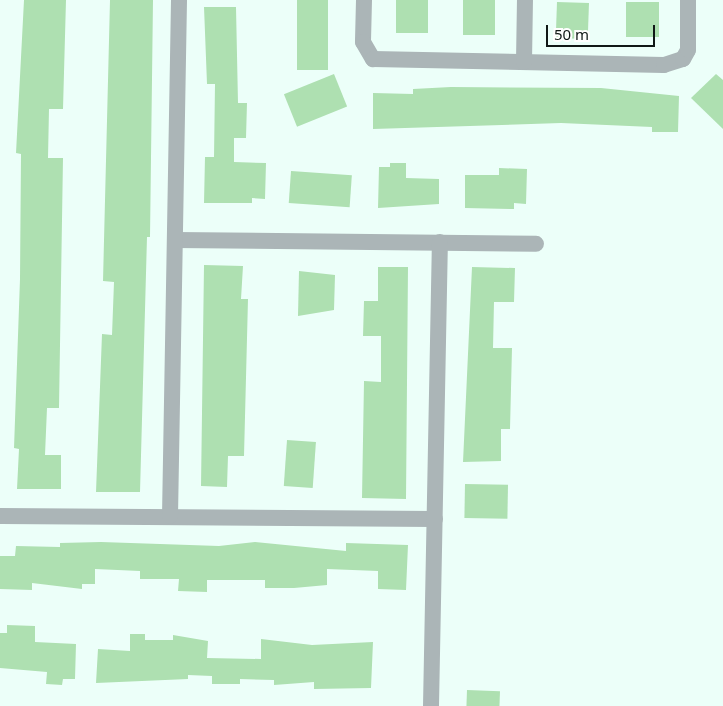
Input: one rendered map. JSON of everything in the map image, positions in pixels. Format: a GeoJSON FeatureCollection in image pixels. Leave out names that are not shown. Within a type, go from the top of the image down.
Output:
{"type":"FeatureCollection","features":[{"type":"Feature","properties":{"kind":"street"},"geometry":{"type":"LineString","coordinates":[[170,516],[179,0]]}},
{"type":"Feature","properties":{"kind":"street"},"geometry":{"type":"LineString","coordinates":[[364,0],[363,42],[373,59],[676,64],[688,50],[688,0]]}},
{"type":"Feature","properties":{"kind":"street"},"geometry":{"type":"LineString","coordinates":[[524,62],[525,0]]}},
{"type":"Feature","properties":{"kind":"street"},"geometry":{"type":"LineString","coordinates":[[175,240],[536,244]]}},
{"type":"Feature","properties":{"kind":"street"},"geometry":{"type":"LineString","coordinates":[[431,706],[440,242]]}},
{"type":"Feature","properties":{"kind":"street"},"geometry":{"type":"LineString","coordinates":[[0,516],[434,519]]}},
{"type":"Feature","properties":{"kind":"building"},"geometry":{"type":"Polygon","coordinates":[[[24,0],[66,0],[63,109],[49,109],[48,158],[63,158],[59,408],[47,408],[45,455],[61,455],[61,489],[17,489],[19,449],[14,448],[20,279],[21,154],[16,153],[24,0]]]}},
{"type":"Feature","properties":{"kind":"building"},"geometry":{"type":"Polygon","coordinates":[[[110,0],[153,0],[150,237],[147,237],[140,492],[96,492],[102,334],[112,335],[114,282],[103,281],[110,0]]]}},
{"type":"Feature","properties":{"kind":"building"},"geometry":{"type":"Polygon","coordinates":[[[297,0],[328,0],[328,70],[297,70],[297,0]]]}},
{"type":"Feature","properties":{"kind":"building"},"geometry":{"type":"Polygon","coordinates":[[[396,0],[428,0],[428,33],[396,33],[396,0]]]}},
{"type":"Feature","properties":{"kind":"building"},"geometry":{"type":"Polygon","coordinates":[[[463,0],[495,0],[495,35],[463,35],[463,0]]]}},
{"type":"Feature","properties":{"kind":"building"},"geometry":{"type":"Polygon","coordinates":[[[557,2],[589,3],[588,39],[556,38],[557,2]]]}},
{"type":"Feature","properties":{"kind":"building"},"geometry":{"type":"Polygon","coordinates":[[[626,2],[659,2],[659,37],[626,37],[626,2]]]}},
{"type":"Feature","properties":{"kind":"building"},"geometry":{"type":"Polygon","coordinates":[[[204,7],[236,7],[238,103],[247,103],[246,138],[234,138],[234,162],[266,163],[265,199],[252,198],[252,203],[204,203],[205,157],[214,157],[215,84],[207,84],[204,7]]]}},
{"type":"Feature","properties":{"kind":"building"},"geometry":{"type":"Polygon","coordinates":[[[334,74],[347,106],[297,127],[284,94],[334,74]]]}},
{"type":"Feature","properties":{"kind":"building"},"geometry":{"type":"Polygon","coordinates":[[[716,74],[723,80],[723,129],[691,98],[716,74]]]}},
{"type":"Feature","properties":{"kind":"building"},"geometry":{"type":"Polygon","coordinates":[[[451,87],[601,88],[679,96],[678,132],[652,132],[652,127],[561,123],[373,129],[373,93],[413,94],[413,89],[451,87]]]}},
{"type":"Feature","properties":{"kind":"building"},"geometry":{"type":"Polygon","coordinates":[[[390,163],[406,163],[406,178],[439,179],[439,204],[378,208],[379,167],[390,167],[390,163]]]}},
{"type":"Feature","properties":{"kind":"building"},"geometry":{"type":"Polygon","coordinates":[[[499,168],[527,169],[526,204],[514,203],[514,209],[465,208],[465,175],[499,175],[499,168]]]}},
{"type":"Feature","properties":{"kind":"building"},"geometry":{"type":"Polygon","coordinates":[[[291,171],[352,175],[350,207],[289,203],[291,171]]]}},
{"type":"Feature","properties":{"kind":"building"},"geometry":{"type":"Polygon","coordinates":[[[204,265],[243,266],[241,299],[248,299],[244,456],[228,456],[227,487],[201,486],[204,265]]]}},
{"type":"Feature","properties":{"kind":"building"},"geometry":{"type":"Polygon","coordinates":[[[378,267],[408,267],[406,499],[362,498],[364,381],[381,382],[381,336],[363,336],[364,301],[378,301],[378,267]]]}},
{"type":"Feature","properties":{"kind":"building"},"geometry":{"type":"Polygon","coordinates":[[[472,267],[515,268],[514,302],[494,302],[493,348],[512,348],[510,429],[501,429],[501,461],[463,462],[472,267]]]}},
{"type":"Feature","properties":{"kind":"building"},"geometry":{"type":"Polygon","coordinates":[[[299,271],[335,275],[334,310],[298,316],[299,271]]]}},
{"type":"Feature","properties":{"kind":"building"},"geometry":{"type":"Polygon","coordinates":[[[287,440],[316,442],[313,488],[284,486],[287,440]]]}},
{"type":"Feature","properties":{"kind":"building"},"geometry":{"type":"Polygon","coordinates":[[[465,484],[508,485],[507,519],[464,518],[465,484]]]}},
{"type":"Feature","properties":{"kind":"building"},"geometry":{"type":"Polygon","coordinates":[[[101,542],[219,546],[255,542],[346,551],[346,543],[408,545],[406,590],[378,589],[378,571],[327,569],[327,585],[294,588],[265,588],[265,580],[207,580],[207,592],[178,591],[179,579],[140,579],[140,571],[95,569],[95,584],[82,584],[82,589],[32,583],[32,590],[0,589],[0,556],[15,556],[16,546],[60,547],[60,543],[101,542]]]}},
{"type":"Feature","properties":{"kind":"building"},"geometry":{"type":"Polygon","coordinates":[[[7,625],[35,626],[35,642],[76,644],[75,679],[63,679],[62,685],[46,684],[47,672],[0,668],[0,633],[7,633],[7,625]]]}},
{"type":"Feature","properties":{"kind":"building"},"geometry":{"type":"Polygon","coordinates":[[[130,634],[145,634],[145,640],[173,640],[173,635],[208,641],[207,658],[261,659],[261,639],[312,645],[373,642],[371,688],[314,689],[314,682],[274,685],[274,680],[240,679],[240,684],[212,684],[212,676],[188,675],[188,679],[96,683],[98,649],[130,651],[130,634]]]}},
{"type":"Feature","properties":{"kind":"building"},"geometry":{"type":"Polygon","coordinates":[[[467,690],[500,691],[499,706],[466,706],[467,690]]]}}]}
